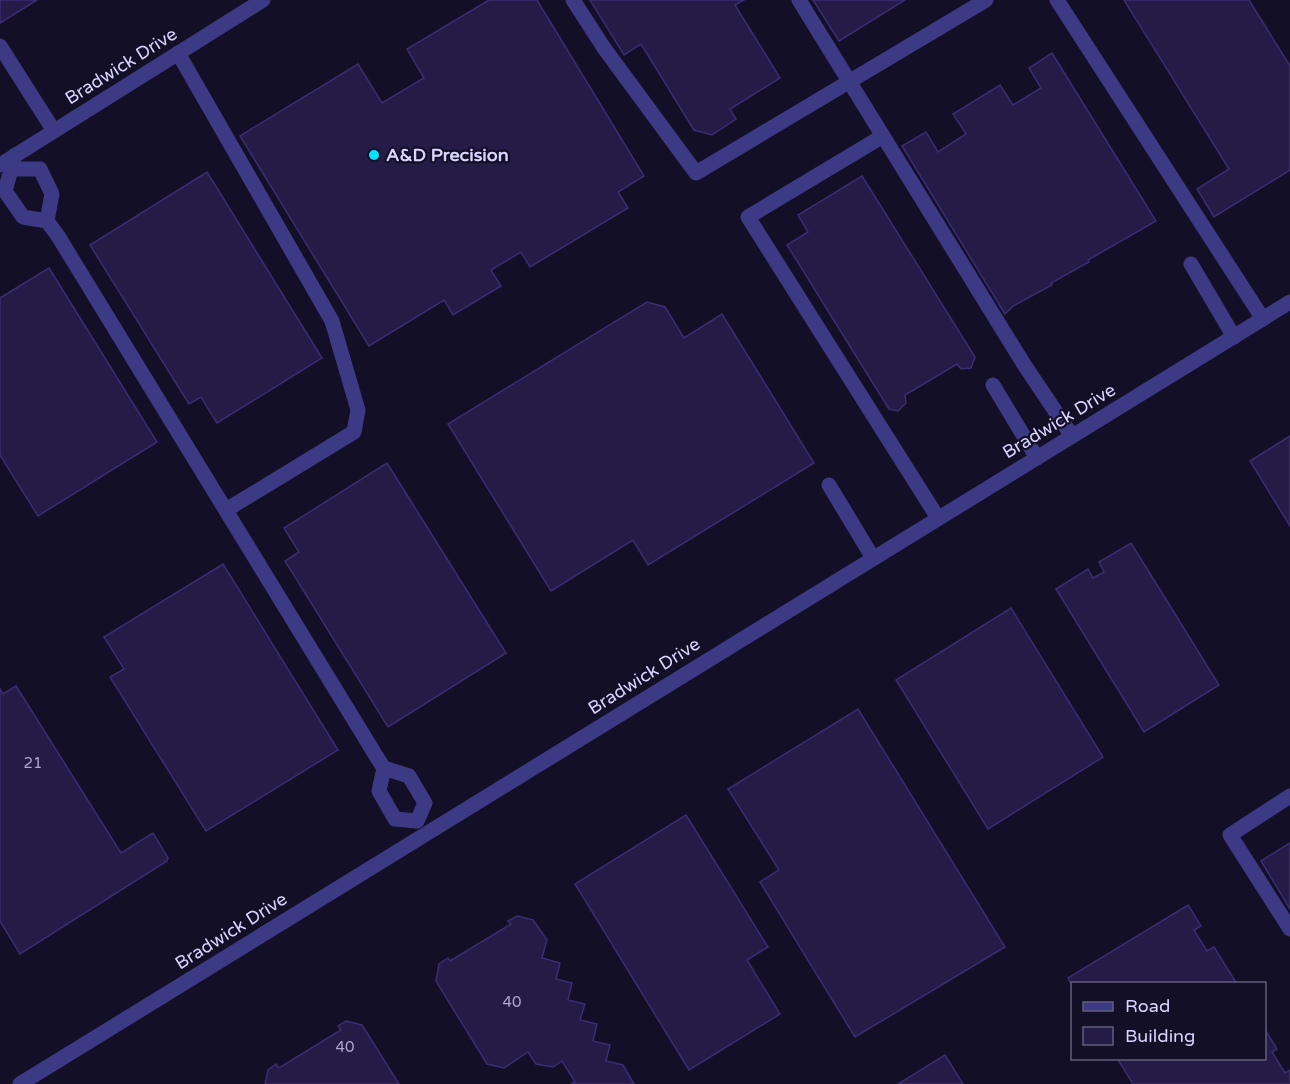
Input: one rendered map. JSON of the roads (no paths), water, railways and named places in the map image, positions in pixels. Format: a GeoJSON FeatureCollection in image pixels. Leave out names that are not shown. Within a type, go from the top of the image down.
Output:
{"type":"FeatureCollection","features":[{"type":"Feature","properties":{"kind":"street","name":"Bradwick Drive"},"geometry":{"type":"LineString","coordinates":[[9,163],[54,131],[263,0]]}},
{"type":"Feature","properties":{"kind":"street"},"geometry":{"type":"LineString","coordinates":[[573,0],[604,48],[696,173],[986,0]]}},
{"type":"Feature","properties":{"kind":"street"},"geometry":{"type":"LineString","coordinates":[[798,0],[1072,436]]}},
{"type":"Feature","properties":{"kind":"street"},"geometry":{"type":"LineString","coordinates":[[1057,0],[1263,319]]}},
{"type":"Feature","properties":{"kind":"street"},"geometry":{"type":"LineString","coordinates":[[0,46],[54,131]]}},
{"type":"Feature","properties":{"kind":"street"},"geometry":{"type":"LineString","coordinates":[[178,53],[332,321],[358,410],[354,432],[226,510]]}},
{"type":"Feature","properties":{"kind":"street"},"geometry":{"type":"LineString","coordinates":[[883,136],[748,218],[938,519]]}},
{"type":"Feature","properties":{"kind":"street"},"geometry":{"type":"LineString","coordinates":[[47,221],[23,216],[5,191],[9,163],[39,170],[52,194],[47,221],[384,768],[409,776],[425,803],[421,828],[395,819],[379,792],[384,768]]}},
{"type":"Feature","properties":{"kind":"street"},"geometry":{"type":"LineString","coordinates":[[1191,264],[1234,337]]}},
{"type":"Feature","properties":{"kind":"street","name":"Bradwick Drive"},"geometry":{"type":"LineString","coordinates":[[20,1084],[421,828],[938,519],[1290,302]]}},
{"type":"Feature","properties":{"kind":"street"},"geometry":{"type":"LineString","coordinates":[[993,386],[1037,458]]}},
{"type":"Feature","properties":{"kind":"street"},"geometry":{"type":"LineString","coordinates":[[830,485],[873,558]]}},
{"type":"Feature","properties":{"kind":"street"},"geometry":{"type":"LineString","coordinates":[[1290,796],[1230,835],[1290,929]]}},
{"type":"Feature","properties":{"kind":"place","name":"A&D Precision"},"geometry":{"type":"Point","coordinates":[374,155]}}]}
